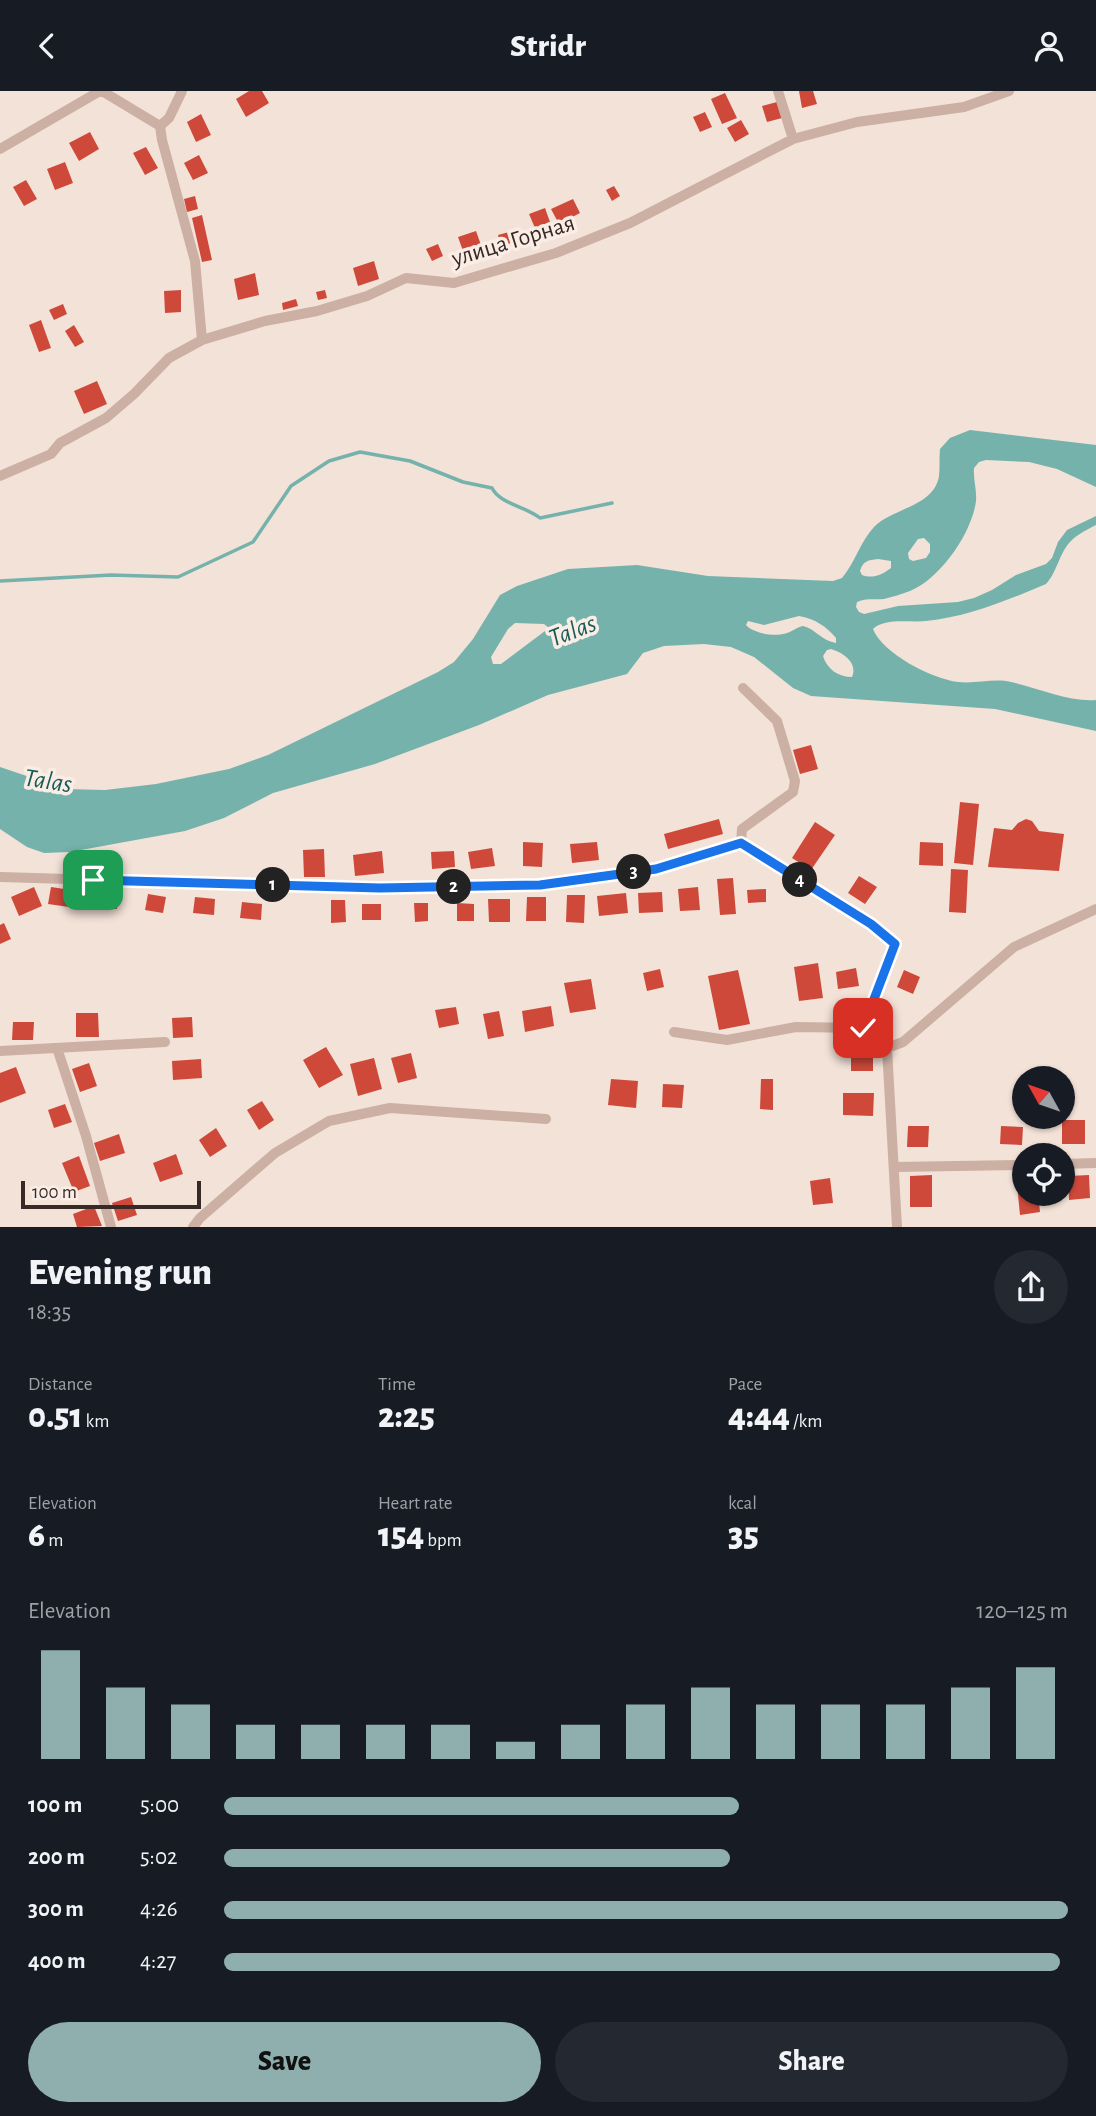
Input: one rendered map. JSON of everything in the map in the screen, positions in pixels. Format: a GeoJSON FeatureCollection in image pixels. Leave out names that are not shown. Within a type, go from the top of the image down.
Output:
{"type":"FeatureCollection","features":[{"type":"Feature","properties":{"kind":"street"},"geometry":{"type":"LineString","coordinates":[[0,149],[101,91],[160,126]]}},
{"type":"Feature","properties":{"kind":"street"},"geometry":{"type":"LineString","coordinates":[[160,126],[169,118],[181,91]]}},
{"type":"Feature","properties":{"kind":"street"},"geometry":{"type":"LineString","coordinates":[[778,91],[793,139]]}},
{"type":"Feature","properties":{"kind":"street","name":"улица Горная"},"geometry":{"type":"LineString","coordinates":[[0,476],[51,454],[60,443],[106,418],[169,358],[202,340],[265,321],[317,311],[367,296],[406,278],[454,283],[556,253],[630,223],[793,139],[857,122],[964,107],[1009,91]]}},
{"type":"Feature","properties":{"kind":"street"},"geometry":{"type":"LineString","coordinates":[[160,126],[195,261],[202,340]]}},
{"type":"Feature","properties":{"kind":"street"},"geometry":{"type":"LineString","coordinates":[[741,843],[742,829],[793,792],[795,781],[777,721],[743,688]]}},
{"type":"Feature","properties":{"kind":"street"},"geometry":{"type":"LineString","coordinates":[[0,877],[380,888],[540,885],[656,869],[741,843],[871,924],[895,944],[863,1028]]}},
{"type":"Feature","properties":{"kind":"street"},"geometry":{"type":"LineString","coordinates":[[887,1048],[903,1042],[1014,947],[1096,909]]}},
{"type":"Feature","properties":{"kind":"street"},"geometry":{"type":"LineString","coordinates":[[674,1032],[727,1039],[796,1027],[863,1028],[887,1048],[897,1227]]}},
{"type":"Feature","properties":{"kind":"street"},"geometry":{"type":"LineString","coordinates":[[0,1051],[165,1042]]}},
{"type":"Feature","properties":{"kind":"street"},"geometry":{"type":"LineString","coordinates":[[57,1048],[86,1136],[111,1227]]}},
{"type":"Feature","properties":{"kind":"street"},"geometry":{"type":"LineString","coordinates":[[193,1227],[275,1153],[329,1121],[390,1108],[546,1119]]}},
{"type":"Feature","properties":{"kind":"street"},"geometry":{"type":"LineString","coordinates":[[1075,1164],[1096,1163]]}},
{"type":"Feature","properties":{"kind":"street"},"geometry":{"type":"LineString","coordinates":[[895,1167],[1012,1165]]}},
{"type":"Feature","properties":{"kind":"water","name":"Talas"},"geometry":{"type":"Polygon","coordinates":[[[970,430],[1096,445],[1096,487],[1057,469],[1029,462],[979,462],[974,468],[976,501],[973,514],[961,540],[943,566],[910,591],[884,599],[860,601],[856,607],[864,614],[898,606],[958,602],[974,598],[1016,575],[1046,564],[1067,530],[1096,516],[1096,525],[1068,545],[1046,584],[957,616],[884,623],[873,629],[886,647],[897,656],[947,680],[1005,681],[1064,697],[1096,700],[1096,731],[995,709],[811,696],[793,688],[754,657],[731,647],[704,644],[664,646],[643,653],[627,674],[548,695],[479,725],[375,764],[273,793],[224,818],[185,831],[70,852],[44,853],[27,847],[0,829],[0,767],[65,789],[105,790],[156,784],[229,769],[268,755],[438,672],[454,662],[473,639],[500,595],[517,586],[568,569],[637,565],[708,576],[833,581],[842,578],[874,527],[891,515],[921,501],[936,486],[940,449],[950,438],[970,430]],[[924,538],[918,539],[908,553],[909,559],[913,561],[926,558],[930,552],[930,544],[924,538]],[[878,559],[866,562],[860,571],[862,575],[869,577],[877,576],[891,568],[891,561],[878,559]],[[799,616],[764,625],[748,621],[746,625],[760,633],[777,635],[803,626],[836,643],[836,638],[828,630],[805,617],[799,616]],[[515,623],[508,629],[491,657],[493,664],[501,664],[549,628],[544,624],[515,623]],[[831,649],[823,656],[834,671],[842,676],[852,677],[853,667],[841,653],[831,649]]]}},
{"type":"Feature","properties":{"kind":"building"},"geometry":{"type":"Polygon","coordinates":[[[249,91],[262,91],[269,103],[246,117],[236,99],[249,91]]]}},
{"type":"Feature","properties":{"kind":"building"},"geometry":{"type":"Polygon","coordinates":[[[799,91],[813,91],[817,104],[802,108],[799,91]]]}},
{"type":"Feature","properties":{"kind":"building"},"geometry":{"type":"Polygon","coordinates":[[[725,93],[737,118],[722,124],[711,99],[725,93]]]}},
{"type":"Feature","properties":{"kind":"building"},"geometry":{"type":"Polygon","coordinates":[[[777,102],[782,118],[767,122],[762,106],[777,102]]]}},
{"type":"Feature","properties":{"kind":"building"},"geometry":{"type":"Polygon","coordinates":[[[705,112],[712,127],[700,132],[693,117],[705,112]]]}},
{"type":"Feature","properties":{"kind":"building"},"geometry":{"type":"Polygon","coordinates":[[[201,114],[211,135],[196,142],[187,122],[201,114]]]}},
{"type":"Feature","properties":{"kind":"building"},"geometry":{"type":"Polygon","coordinates":[[[741,120],[749,134],[735,142],[727,128],[741,120]]]}},
{"type":"Feature","properties":{"kind":"building"},"geometry":{"type":"Polygon","coordinates":[[[90,132],[99,149],[79,161],[69,143],[90,132]]]}},
{"type":"Feature","properties":{"kind":"building"},"geometry":{"type":"Polygon","coordinates":[[[146,147],[158,168],[145,175],[133,153],[146,147]]]}},
{"type":"Feature","properties":{"kind":"building"},"geometry":{"type":"Polygon","coordinates":[[[199,155],[208,173],[193,180],[184,163],[199,155]]]}},
{"type":"Feature","properties":{"kind":"building"},"geometry":{"type":"Polygon","coordinates":[[[65,162],[73,183],[55,190],[47,169],[65,162]]]}},
{"type":"Feature","properties":{"kind":"building"},"geometry":{"type":"Polygon","coordinates":[[[26,180],[37,199],[24,206],[13,187],[26,180]]]}},
{"type":"Feature","properties":{"kind":"building"},"geometry":{"type":"Polygon","coordinates":[[[614,186],[620,196],[612,201],[606,190],[614,186]]]}},
{"type":"Feature","properties":{"kind":"building"},"geometry":{"type":"Polygon","coordinates":[[[195,196],[198,209],[187,212],[184,199],[195,196]]]}},
{"type":"Feature","properties":{"kind":"building"},"geometry":{"type":"Polygon","coordinates":[[[573,199],[580,213],[559,224],[551,209],[573,199]]]}},
{"type":"Feature","properties":{"kind":"building"},"geometry":{"type":"Polygon","coordinates":[[[545,208],[550,222],[535,228],[529,214],[545,208]]]}},
{"type":"Feature","properties":{"kind":"building"},"geometry":{"type":"Polygon","coordinates":[[[202,215],[212,260],[202,262],[192,218],[202,215]]]}},
{"type":"Feature","properties":{"kind":"building"},"geometry":{"type":"Polygon","coordinates":[[[476,231],[481,245],[463,251],[458,237],[476,231]]]}},
{"type":"Feature","properties":{"kind":"building"},"geometry":{"type":"Polygon","coordinates":[[[509,232],[511,243],[501,246],[498,235],[509,232]]]}},
{"type":"Feature","properties":{"kind":"building"},"geometry":{"type":"Polygon","coordinates":[[[438,244],[443,256],[432,261],[426,249],[438,244]]]}},
{"type":"Feature","properties":{"kind":"building"},"geometry":{"type":"Polygon","coordinates":[[[374,261],[379,279],[358,286],[353,268],[374,261]]]}},
{"type":"Feature","properties":{"kind":"building"},"geometry":{"type":"Polygon","coordinates":[[[255,273],[259,295],[238,300],[234,279],[255,273]]]}},
{"type":"Feature","properties":{"kind":"building"},"geometry":{"type":"Polygon","coordinates":[[[181,290],[181,312],[165,313],[164,291],[181,290]]]}},
{"type":"Feature","properties":{"kind":"building"},"geometry":{"type":"Polygon","coordinates":[[[325,290],[327,298],[318,300],[316,292],[325,290]]]}},
{"type":"Feature","properties":{"kind":"building"},"geometry":{"type":"Polygon","coordinates":[[[296,299],[298,306],[283,310],[282,303],[296,299]]]}},
{"type":"Feature","properties":{"kind":"building"},"geometry":{"type":"Polygon","coordinates":[[[63,304],[67,314],[54,320],[49,310],[63,304]]]}},
{"type":"Feature","properties":{"kind":"building"},"geometry":{"type":"Polygon","coordinates":[[[41,320],[51,348],[39,352],[29,325],[41,320]]]}},
{"type":"Feature","properties":{"kind":"building"},"geometry":{"type":"Polygon","coordinates":[[[74,325],[84,342],[75,347],[65,331],[74,325]]]}},
{"type":"Feature","properties":{"kind":"building"},"geometry":{"type":"Polygon","coordinates":[[[97,381],[107,404],[84,414],[74,391],[97,381]]]}},
{"type":"Feature","properties":{"kind":"building"},"geometry":{"type":"Polygon","coordinates":[[[811,745],[818,769],[800,774],[793,750],[811,745]]]}},
{"type":"Feature","properties":{"kind":"building"},"geometry":{"type":"Polygon","coordinates":[[[960,802],[979,804],[973,865],[954,863],[960,802]]]}},
{"type":"Feature","properties":{"kind":"building"},"geometry":{"type":"Polygon","coordinates":[[[719,819],[723,834],[668,849],[664,834],[719,819]]]}},
{"type":"Feature","properties":{"kind":"building"},"geometry":{"type":"Polygon","coordinates":[[[1026,819],[1032,821],[1039,831],[1064,834],[1059,871],[988,867],[994,828],[1012,830],[1026,819]]]}},
{"type":"Feature","properties":{"kind":"building"},"geometry":{"type":"Polygon","coordinates":[[[815,822],[835,835],[811,870],[792,858],[815,822]]]}},
{"type":"Feature","properties":{"kind":"building"},"geometry":{"type":"Polygon","coordinates":[[[523,842],[543,843],[542,867],[523,866],[523,842]]]}},
{"type":"Feature","properties":{"kind":"building"},"geometry":{"type":"Polygon","coordinates":[[[597,842],[599,860],[572,863],[570,844],[597,842]]]}},
{"type":"Feature","properties":{"kind":"building"},"geometry":{"type":"Polygon","coordinates":[[[920,842],[943,843],[943,866],[919,865],[920,842]]]}},
{"type":"Feature","properties":{"kind":"building"},"geometry":{"type":"Polygon","coordinates":[[[492,848],[495,866],[471,869],[468,852],[492,848]]]}},
{"type":"Feature","properties":{"kind":"building"},"geometry":{"type":"Polygon","coordinates":[[[324,849],[325,877],[304,877],[303,850],[324,849]]]}},
{"type":"Feature","properties":{"kind":"building"},"geometry":{"type":"Polygon","coordinates":[[[382,851],[384,873],[355,876],[353,855],[382,851]]]}},
{"type":"Feature","properties":{"kind":"building"},"geometry":{"type":"Polygon","coordinates":[[[454,851],[455,867],[432,869],[431,852],[454,851]]]}},
{"type":"Feature","properties":{"kind":"building"},"geometry":{"type":"Polygon","coordinates":[[[951,869],[968,870],[966,913],[949,912],[951,869]]]}},
{"type":"Feature","properties":{"kind":"building"},"geometry":{"type":"Polygon","coordinates":[[[859,876],[877,887],[865,904],[848,893],[859,876]]]}},
{"type":"Feature","properties":{"kind":"building"},"geometry":{"type":"Polygon","coordinates":[[[733,878],[736,914],[720,915],[717,879],[733,878]]]}},
{"type":"Feature","properties":{"kind":"building"},"geometry":{"type":"Polygon","coordinates":[[[34,887],[42,906],[19,916],[11,897],[34,887]]]}},
{"type":"Feature","properties":{"kind":"building"},"geometry":{"type":"Polygon","coordinates":[[[51,887],[71,890],[69,907],[48,904],[51,887]]]}},
{"type":"Feature","properties":{"kind":"building"},"geometry":{"type":"Polygon","coordinates":[[[698,887],[700,910],[680,911],[678,889],[698,887]]]}},
{"type":"Feature","properties":{"kind":"building"},"geometry":{"type":"Polygon","coordinates":[[[766,889],[766,902],[748,903],[747,890],[766,889]]]}},
{"type":"Feature","properties":{"kind":"building"},"geometry":{"type":"Polygon","coordinates":[[[100,890],[118,891],[117,909],[99,908],[100,890]]]}},
{"type":"Feature","properties":{"kind":"building"},"geometry":{"type":"Polygon","coordinates":[[[662,892],[663,912],[639,913],[638,893],[662,892]]]}},
{"type":"Feature","properties":{"kind":"building"},"geometry":{"type":"Polygon","coordinates":[[[626,893],[628,913],[599,916],[597,896],[626,893]]]}},
{"type":"Feature","properties":{"kind":"building"},"geometry":{"type":"Polygon","coordinates":[[[148,894],[166,897],[163,913],[145,910],[148,894]]]}},
{"type":"Feature","properties":{"kind":"building"},"geometry":{"type":"Polygon","coordinates":[[[567,895],[585,895],[584,923],[566,922],[567,895]]]}},
{"type":"Feature","properties":{"kind":"building"},"geometry":{"type":"Polygon","coordinates":[[[195,897],[215,899],[214,915],[193,913],[195,897]]]}},
{"type":"Feature","properties":{"kind":"building"},"geometry":{"type":"Polygon","coordinates":[[[527,897],[546,897],[546,921],[526,921],[527,897]]]}},
{"type":"Feature","properties":{"kind":"building"},"geometry":{"type":"Polygon","coordinates":[[[488,899],[510,899],[510,922],[489,922],[488,899]]]}},
{"type":"Feature","properties":{"kind":"building"},"geometry":{"type":"Polygon","coordinates":[[[331,900],[345,900],[346,922],[331,923],[331,900]]]}},
{"type":"Feature","properties":{"kind":"building"},"geometry":{"type":"Polygon","coordinates":[[[242,902],[262,904],[261,920],[240,918],[242,902]]]}},
{"type":"Feature","properties":{"kind":"building"},"geometry":{"type":"Polygon","coordinates":[[[414,903],[428,903],[428,921],[415,922],[414,903]]]}},
{"type":"Feature","properties":{"kind":"building"},"geometry":{"type":"Polygon","coordinates":[[[457,903],[474,904],[474,921],[457,921],[457,903]]]}},
{"type":"Feature","properties":{"kind":"building"},"geometry":{"type":"Polygon","coordinates":[[[362,904],[381,904],[381,920],[362,920],[362,904]]]}},
{"type":"Feature","properties":{"kind":"building"},"geometry":{"type":"Polygon","coordinates":[[[4,923],[11,939],[0,944],[0,925],[4,923]]]}},
{"type":"Feature","properties":{"kind":"building"},"geometry":{"type":"Polygon","coordinates":[[[818,963],[823,998],[799,1001],[794,967],[818,963]]]}},
{"type":"Feature","properties":{"kind":"building"},"geometry":{"type":"Polygon","coordinates":[[[856,968],[859,986],[838,989],[836,972],[856,968]]]}},
{"type":"Feature","properties":{"kind":"building"},"geometry":{"type":"Polygon","coordinates":[[[660,969],[664,987],[647,991],[643,973],[660,969]]]}},
{"type":"Feature","properties":{"kind":"building"},"geometry":{"type":"Polygon","coordinates":[[[738,970],[750,1024],[719,1030],[708,976],[738,970]]]}},
{"type":"Feature","properties":{"kind":"building"},"geometry":{"type":"Polygon","coordinates":[[[904,970],[920,977],[913,994],[897,987],[904,970]]]}},
{"type":"Feature","properties":{"kind":"building"},"geometry":{"type":"Polygon","coordinates":[[[591,979],[596,1009],[570,1013],[564,983],[591,979]]]}},
{"type":"Feature","properties":{"kind":"building"},"geometry":{"type":"Polygon","coordinates":[[[551,1006],[554,1026],[525,1032],[522,1011],[551,1006]]]}},
{"type":"Feature","properties":{"kind":"building"},"geometry":{"type":"Polygon","coordinates":[[[456,1007],[459,1024],[439,1028],[435,1010],[456,1007]]]}},
{"type":"Feature","properties":{"kind":"building"},"geometry":{"type":"Polygon","coordinates":[[[499,1011],[504,1036],[488,1039],[483,1014],[499,1011]]]}},
{"type":"Feature","properties":{"kind":"building"},"geometry":{"type":"Polygon","coordinates":[[[76,1013],[98,1013],[99,1037],[76,1037],[76,1013]]]}},
{"type":"Feature","properties":{"kind":"building"},"geometry":{"type":"Polygon","coordinates":[[[192,1017],[193,1037],[173,1038],[172,1018],[192,1017]]]}},
{"type":"Feature","properties":{"kind":"building"},"geometry":{"type":"Polygon","coordinates":[[[13,1022],[34,1022],[33,1040],[12,1040],[13,1022]]]}},
{"type":"Feature","properties":{"kind":"building"},"geometry":{"type":"Polygon","coordinates":[[[326,1047],[343,1075],[319,1088],[303,1060],[326,1047]]]}},
{"type":"Feature","properties":{"kind":"building"},"geometry":{"type":"Polygon","coordinates":[[[851,1049],[873,1049],[873,1071],[851,1071],[851,1049]]]}},
{"type":"Feature","properties":{"kind":"building"},"geometry":{"type":"Polygon","coordinates":[[[411,1053],[417,1078],[398,1083],[391,1058],[411,1053]]]}},
{"type":"Feature","properties":{"kind":"building"},"geometry":{"type":"Polygon","coordinates":[[[374,1058],[382,1089],[358,1096],[350,1064],[374,1058]]]}},
{"type":"Feature","properties":{"kind":"building"},"geometry":{"type":"Polygon","coordinates":[[[201,1059],[202,1078],[173,1080],[172,1061],[201,1059]]]}},
{"type":"Feature","properties":{"kind":"building"},"geometry":{"type":"Polygon","coordinates":[[[89,1063],[97,1086],[80,1092],[72,1069],[89,1063]]]}},
{"type":"Feature","properties":{"kind":"building"},"geometry":{"type":"Polygon","coordinates":[[[16,1067],[26,1093],[0,1103],[0,1073],[16,1067]]]}},
{"type":"Feature","properties":{"kind":"building"},"geometry":{"type":"Polygon","coordinates":[[[611,1079],[638,1081],[636,1108],[608,1105],[611,1079]]]}},
{"type":"Feature","properties":{"kind":"building"},"geometry":{"type":"Polygon","coordinates":[[[761,1079],[773,1079],[773,1110],[760,1109],[761,1079]]]}},
{"type":"Feature","properties":{"kind":"building"},"geometry":{"type":"Polygon","coordinates":[[[663,1084],[684,1085],[682,1108],[662,1107],[663,1084]]]}},
{"type":"Feature","properties":{"kind":"building"},"geometry":{"type":"Polygon","coordinates":[[[843,1093],[874,1093],[873,1116],[843,1115],[843,1093]]]}},
{"type":"Feature","properties":{"kind":"building"},"geometry":{"type":"Polygon","coordinates":[[[262,1101],[274,1120],[259,1130],[247,1110],[262,1101]]]}},
{"type":"Feature","properties":{"kind":"building"},"geometry":{"type":"Polygon","coordinates":[[[65,1104],[72,1122],[54,1128],[48,1110],[65,1104]]]}},
{"type":"Feature","properties":{"kind":"building"},"geometry":{"type":"Polygon","coordinates":[[[1075,1120],[1085,1120],[1085,1144],[1062,1143],[1062,1129],[1075,1129],[1075,1120]]]}},
{"type":"Feature","properties":{"kind":"building"},"geometry":{"type":"Polygon","coordinates":[[[908,1126],[929,1126],[928,1147],[907,1147],[908,1126]]]}},
{"type":"Feature","properties":{"kind":"building"},"geometry":{"type":"Polygon","coordinates":[[[1001,1126],[1023,1129],[1022,1143],[1000,1144],[1001,1126]]]}},
{"type":"Feature","properties":{"kind":"building"},"geometry":{"type":"Polygon","coordinates":[[[216,1128],[227,1146],[210,1157],[199,1140],[216,1128]]]}},
{"type":"Feature","properties":{"kind":"building"},"geometry":{"type":"Polygon","coordinates":[[[119,1134],[125,1153],[100,1161],[94,1143],[119,1134]]]}},
{"type":"Feature","properties":{"kind":"building"},"geometry":{"type":"Polygon","coordinates":[[[176,1154],[183,1174],[160,1182],[153,1163],[176,1154]]]}},
{"type":"Feature","properties":{"kind":"building"},"geometry":{"type":"Polygon","coordinates":[[[79,1156],[90,1186],[74,1192],[62,1163],[79,1156]]]}},
{"type":"Feature","properties":{"kind":"building"},"geometry":{"type":"Polygon","coordinates":[[[932,1175],[932,1207],[910,1207],[910,1176],[932,1175]]]}},
{"type":"Feature","properties":{"kind":"building"},"geometry":{"type":"Polygon","coordinates":[[[1089,1175],[1090,1198],[1075,1199],[1075,1176],[1089,1175]]]}},
{"type":"Feature","properties":{"kind":"building"},"geometry":{"type":"Polygon","coordinates":[[[830,1178],[833,1203],[813,1205],[810,1181],[830,1178]]]}},
{"type":"Feature","properties":{"kind":"building"},"geometry":{"type":"Polygon","coordinates":[[[131,1197],[137,1215],[118,1221],[112,1203],[131,1197]]]}},
{"type":"Feature","properties":{"kind":"building"},"geometry":{"type":"Polygon","coordinates":[[[94,1206],[102,1226],[77,1227],[73,1214],[94,1206]]]}},
{"type":"Feature","properties":{"kind":"building"},"geometry":{"type":"Polygon","coordinates":[[[1019,1206],[1039,1206],[1040,1212],[1020,1215],[1019,1206]]]}},
{"type":"Feature","properties":{"kind":"waterway"},"geometry":{"type":"LineString","coordinates":[[0,581],[111,575],[178,577],[253,542],[291,486],[329,461],[360,452],[410,461],[463,482],[492,488],[501,498],[540,518],[612,503]]}},
{"type":"Feature","properties":{"kind":"route"},"geometry":{"type":"LineString","coordinates":[[93,880],[380,888],[540,885],[656,869],[741,843],[871,924],[895,944],[863,1028]]}}]}
